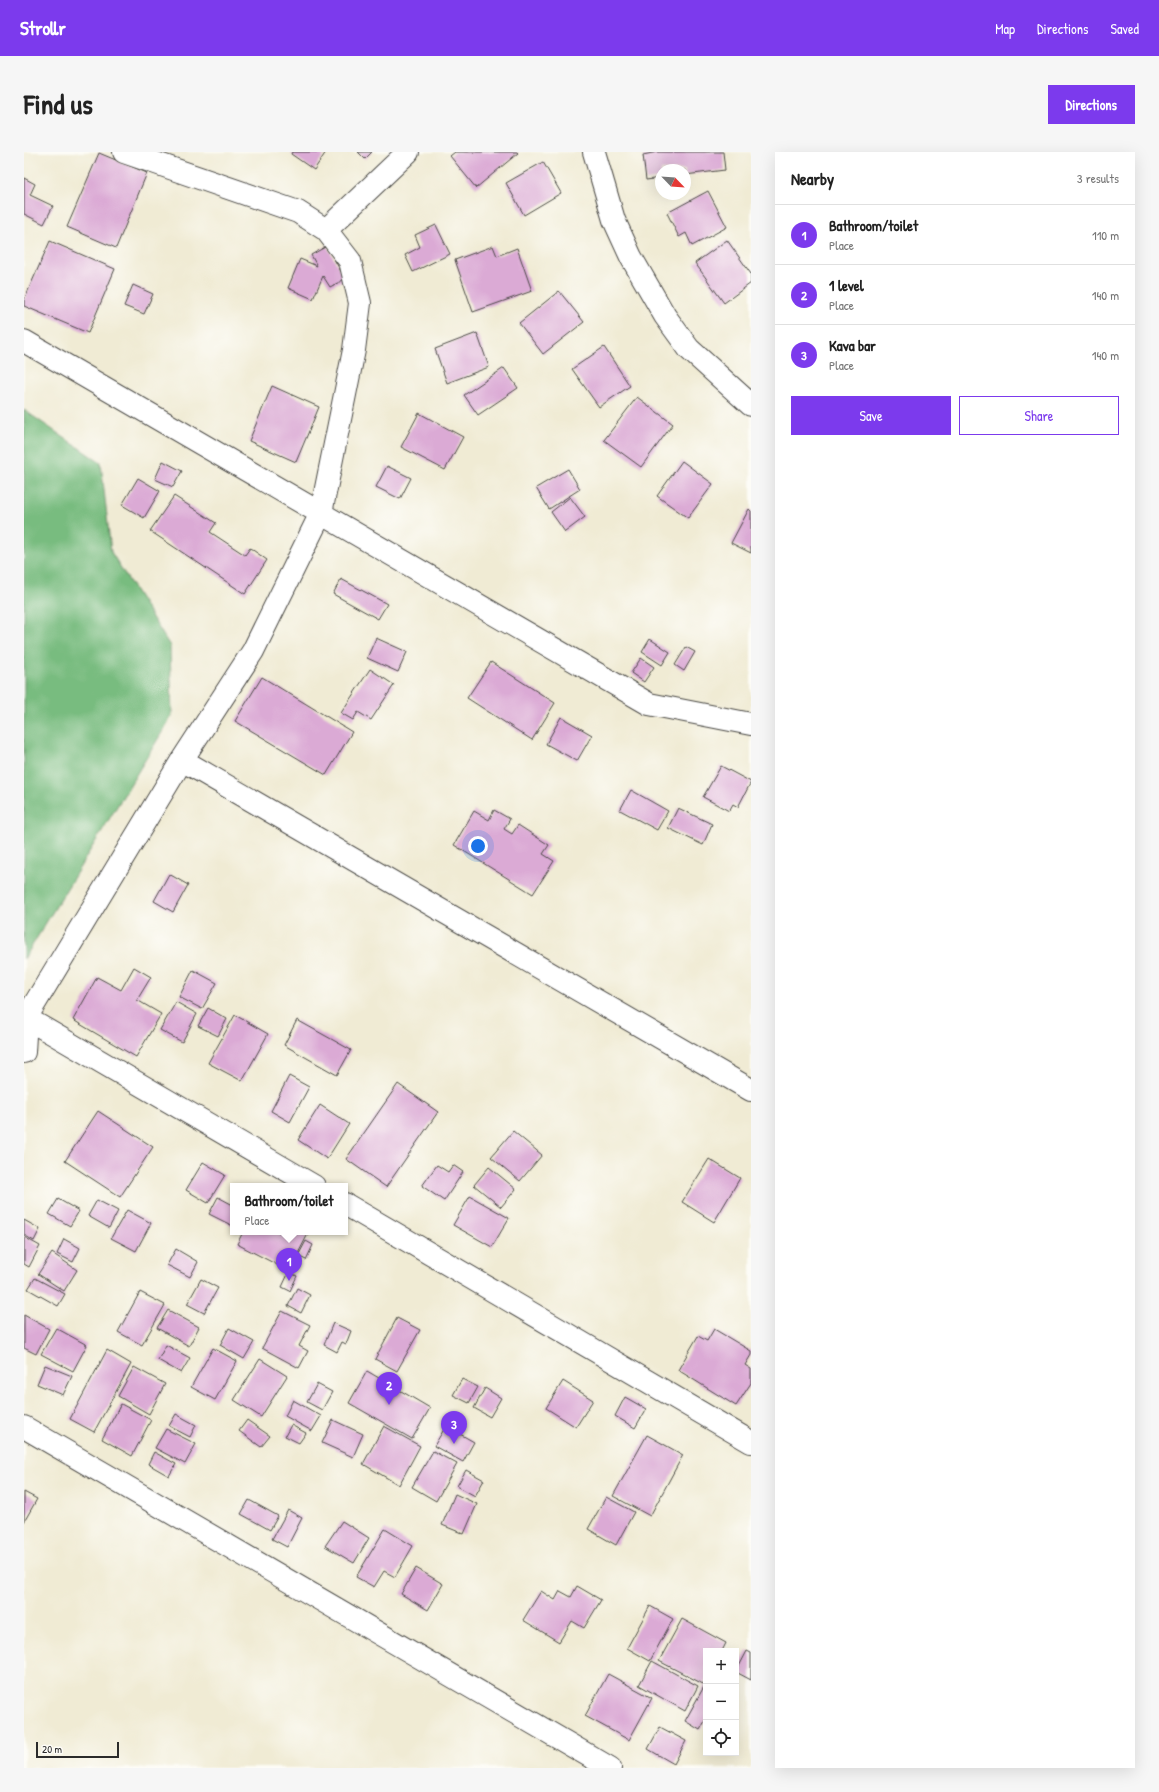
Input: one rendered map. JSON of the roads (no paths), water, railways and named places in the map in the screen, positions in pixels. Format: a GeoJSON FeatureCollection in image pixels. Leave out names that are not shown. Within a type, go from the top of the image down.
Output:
{"type":"FeatureCollection","features":[{"type":"Feature","properties":{"kind":"street"},"geometry":{"type":"LineString","coordinates":[[24,1052],[26,1018],[182,760],[253,651],[321,513],[354,350],[360,303],[350,261],[326,230],[298,212],[124,152]]}},
{"type":"Feature","properties":{"kind":"street"},"geometry":{"type":"LineString","coordinates":[[326,230],[408,152]]}},
{"type":"Feature","properties":{"kind":"street"},"geometry":{"type":"LineString","coordinates":[[594,152],[614,220],[631,257],[665,316],[689,349],[751,405]]}},
{"type":"Feature","properties":{"kind":"street"},"geometry":{"type":"LineString","coordinates":[[24,341],[649,704],[751,724]]}},
{"type":"Feature","properties":{"kind":"street"},"geometry":{"type":"LineString","coordinates":[[182,760],[751,1090]]}},
{"type":"Feature","properties":{"kind":"street"},"geometry":{"type":"LineString","coordinates":[[26,1018],[309,1183]]}},
{"type":"Feature","properties":{"kind":"street"},"geometry":{"type":"LineString","coordinates":[[348,1206],[751,1442]]}},
{"type":"Feature","properties":{"kind":"street"},"geometry":{"type":"LineString","coordinates":[[24,1427],[610,1768]]}},
{"type":"Feature","properties":{"kind":"place","name":"Bathroom/toilet"},"geometry":{"type":"Point","coordinates":[289,1281]}},
{"type":"Feature","properties":{"kind":"place","name":"1 level"},"geometry":{"type":"Point","coordinates":[389,1405]}},
{"type":"Feature","properties":{"kind":"place","name":"Kava bar"},"geometry":{"type":"Point","coordinates":[454,1444]}}]}
